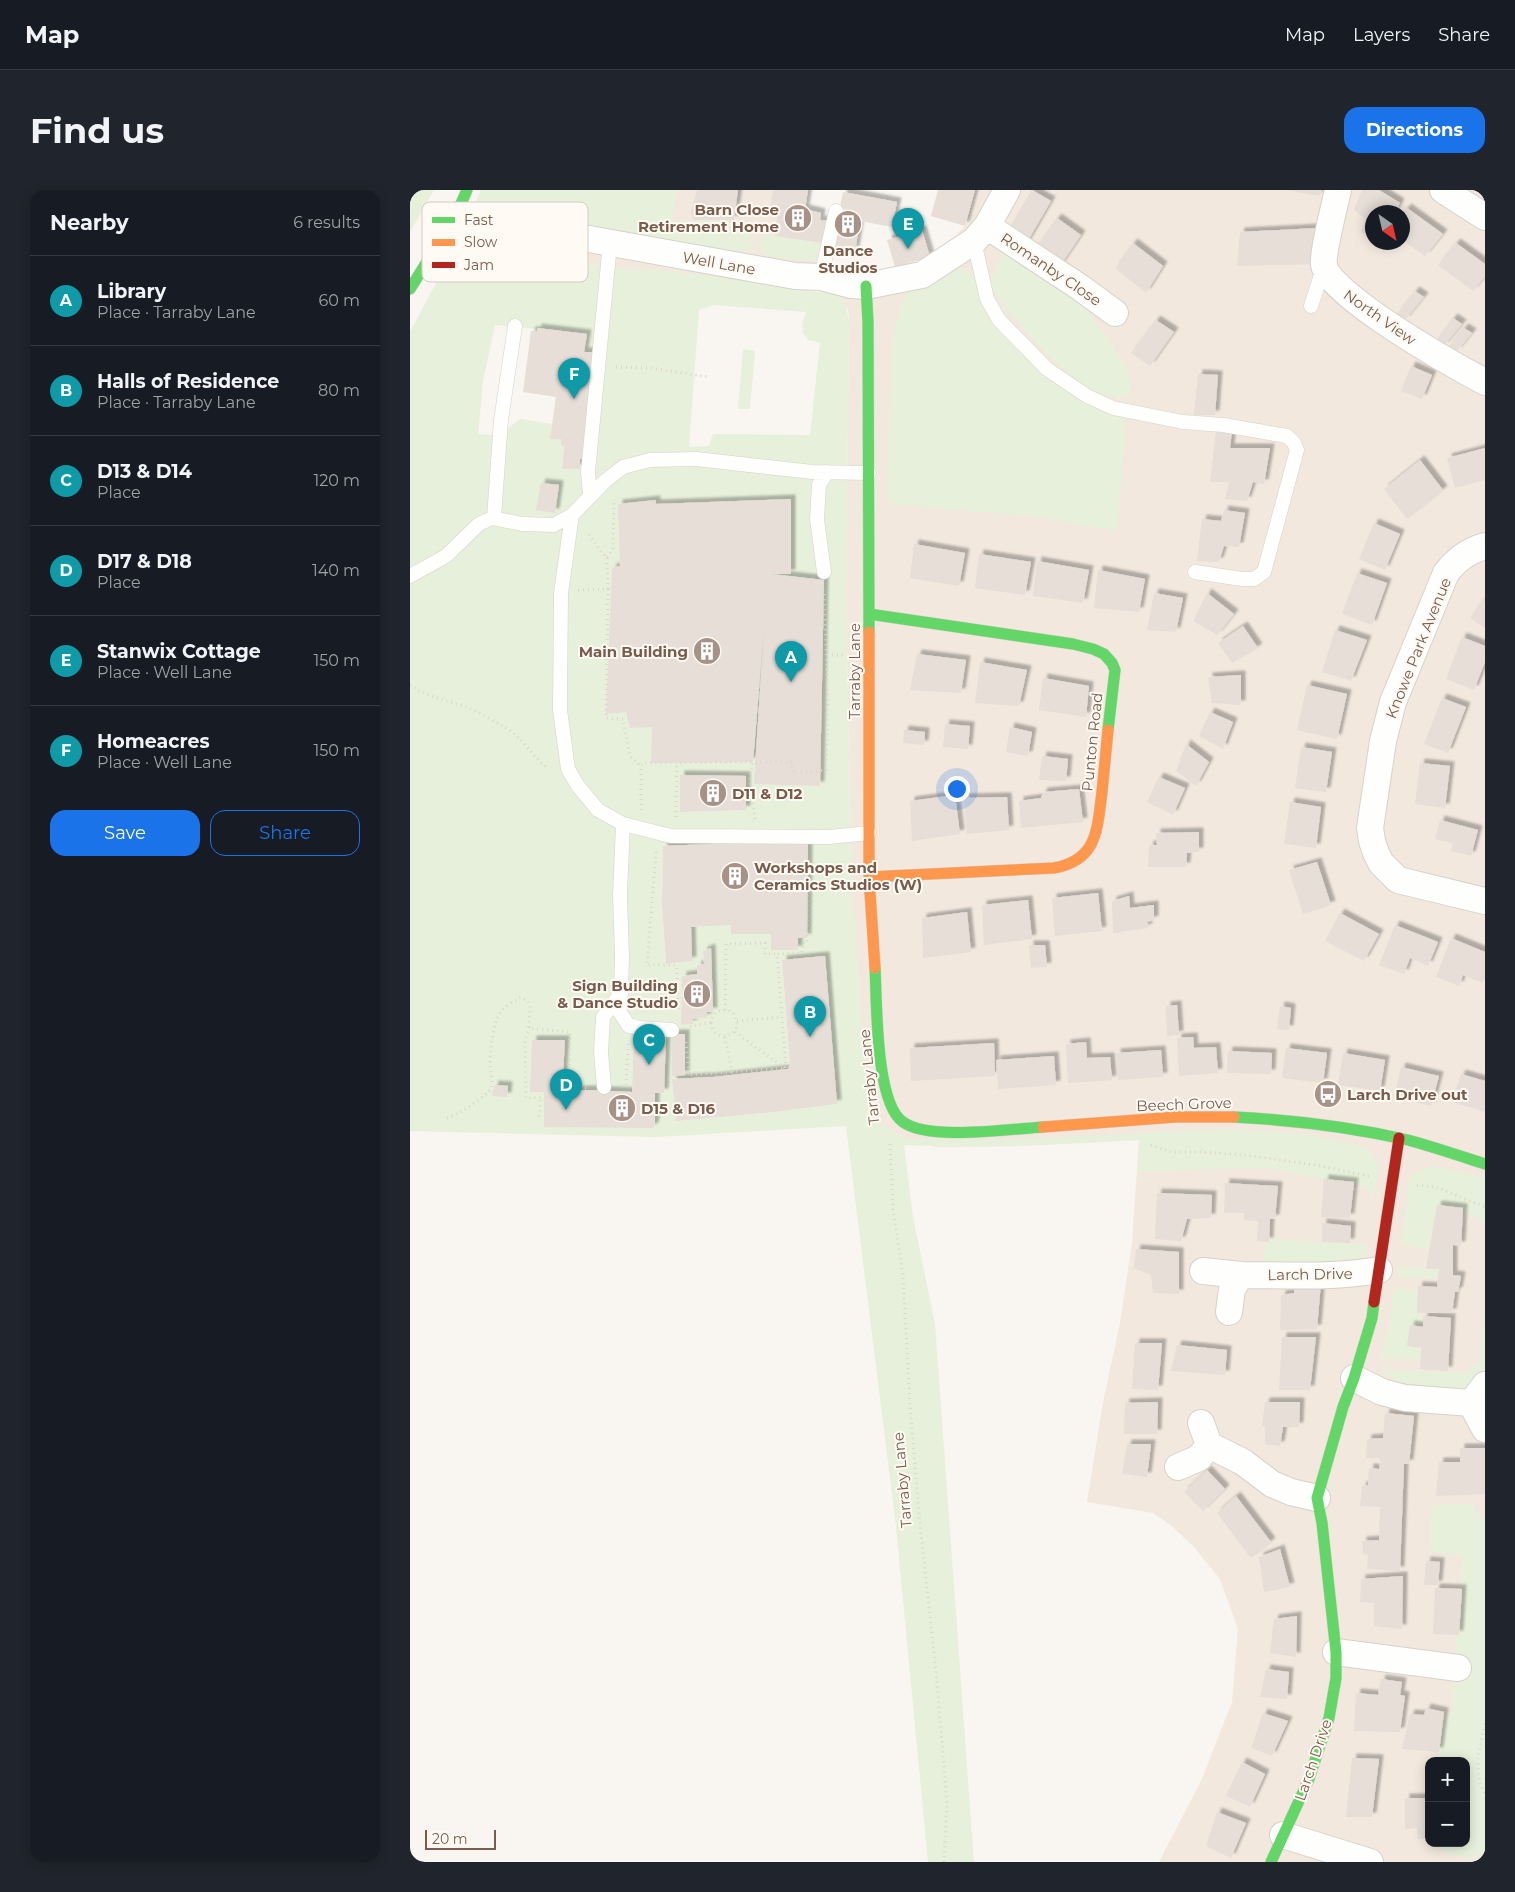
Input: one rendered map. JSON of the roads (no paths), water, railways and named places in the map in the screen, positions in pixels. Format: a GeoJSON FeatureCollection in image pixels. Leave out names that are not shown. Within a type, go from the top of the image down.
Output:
{"type":"FeatureCollection","features":[{"type":"Feature","properties":{"kind":"street"},"geometry":{"type":"LineString","coordinates":[[462,202],[467,190]]}},
{"type":"Feature","properties":{"kind":"street"},"geometry":{"type":"LineString","coordinates":[[980,234],[1006,190]]}},
{"type":"Feature","properties":{"kind":"street"},"geometry":{"type":"LineString","coordinates":[[1324,265],[1338,190]]}},
{"type":"Feature","properties":{"kind":"street"},"geometry":{"type":"LineString","coordinates":[[1443,190],[1485,217]]}},
{"type":"Feature","properties":{"kind":"street","name":"Well Lane"},"geometry":{"type":"LineString","coordinates":[[588,239],[795,276],[821,277],[851,285],[866,286],[922,275],[980,234]]}},
{"type":"Feature","properties":{"kind":"street","name":"Romanby Close"},"geometry":{"type":"LineString","coordinates":[[980,234],[1081,288],[1115,312]]}},
{"type":"Feature","properties":{"kind":"street","name":"North View"},"geometry":{"type":"LineString","coordinates":[[1324,265],[1340,289],[1436,356],[1485,382]]}},
{"type":"Feature","properties":{"kind":"street"},"geometry":{"type":"LineString","coordinates":[[410,289],[417,269]]}},
{"type":"Feature","properties":{"kind":"street","name":"Tarraby Lane"},"geometry":{"type":"LineString","coordinates":[[866,286],[869,473],[869,877],[881,1071],[889,1106]]}},
{"type":"Feature","properties":{"kind":"street","name":"Knowe Park Avenue"},"geometry":{"type":"LineString","coordinates":[[1485,546],[1463,555],[1446,573],[1393,702],[1383,741],[1370,828],[1378,858],[1398,880],[1485,901]]}},
{"type":"Feature","properties":{"kind":"street","name":"Punton Road"},"geometry":{"type":"LineString","coordinates":[[869,614],[1074,644],[1098,650],[1109,657],[1115,670],[1097,832],[1084,856],[1070,866],[1054,868],[869,877]]}},
{"type":"Feature","properties":{"kind":"street","name":"Beech Grove"},"geometry":{"type":"LineString","coordinates":[[889,1106],[898,1118],[907,1125],[935,1131],[989,1130],[1178,1117],[1253,1118],[1331,1126],[1399,1138],[1485,1164]]}},
{"type":"Feature","properties":{"kind":"street","name":"Larch Drive"},"geometry":{"type":"LineString","coordinates":[[1270,1862],[1309,1779],[1328,1718],[1336,1678],[1336,1652],[1322,1523],[1317,1498],[1343,1407],[1372,1318],[1399,1138]]}},
{"type":"Feature","properties":{"kind":"street","name":"Larch Drive"},"geometry":{"type":"LineString","coordinates":[[1203,1271],[1241,1275],[1329,1275],[1379,1270]]}},
{"type":"Feature","properties":{"kind":"street"},"geometry":{"type":"LineString","coordinates":[[1229,1312],[1232,1289],[1241,1275]]}},
{"type":"Feature","properties":{"kind":"street"},"geometry":{"type":"LineString","coordinates":[[1354,1378],[1382,1392],[1405,1398],[1478,1394],[1485,1429]]}},
{"type":"Feature","properties":{"kind":"street"},"geometry":{"type":"LineString","coordinates":[[1178,1467],[1199,1458],[1205,1434],[1272,1484],[1291,1492],[1317,1498]]}},
{"type":"Feature","properties":{"kind":"street"},"geometry":{"type":"LineString","coordinates":[[1336,1652],[1458,1668]]}},
{"type":"Feature","properties":{"kind":"street"},"geometry":{"type":"LineString","coordinates":[[1283,1836],[1370,1862]]}},
{"type":"Feature","properties":{"kind":"lane"},"geometry":{"type":"LineString","coordinates":[[821,277],[836,210]]}},
{"type":"Feature","properties":{"kind":"lane"},"geometry":{"type":"LineString","coordinates":[[980,234],[987,298],[999,320],[1048,369],[1087,396],[1113,408],[1183,422],[1223,425],[1287,436],[1294,443],[1297,450],[1264,572],[1254,579],[1242,579],[1195,572]]}},
{"type":"Feature","properties":{"kind":"lane"},"geometry":{"type":"LineString","coordinates":[[590,494],[588,472],[610,243]]}},
{"type":"Feature","properties":{"kind":"lane"},"geometry":{"type":"LineString","coordinates":[[1311,306],[1324,265]]}},
{"type":"Feature","properties":{"kind":"lane"},"geometry":{"type":"LineString","coordinates":[[494,518],[501,420],[515,326]]}},
{"type":"Feature","properties":{"kind":"lane"},"geometry":{"type":"LineString","coordinates":[[410,576],[446,556],[478,524],[492,518],[522,524],[554,525],[571,518],[590,494],[623,467],[650,460],[696,459],[812,472],[869,473]]}},
{"type":"Feature","properties":{"kind":"lane"},"geometry":{"type":"LineString","coordinates":[[824,572],[817,519],[819,485],[827,472]]}},
{"type":"Feature","properties":{"kind":"lane"},"geometry":{"type":"LineString","coordinates":[[571,518],[561,591],[560,710],[568,768],[598,810],[623,824],[676,836],[808,837],[869,833]]}},
{"type":"Feature","properties":{"kind":"lane"},"geometry":{"type":"LineString","coordinates":[[623,824],[620,866],[622,956],[620,1011],[629,1026],[641,1028],[678,1026]]}},
{"type":"Feature","properties":{"kind":"lane"},"geometry":{"type":"LineString","coordinates":[[604,1087],[601,1052],[603,1016],[621,993]]}},
{"type":"Feature","properties":{"kind":"place","name":"Barn Close Retirement Home"},"geometry":{"type":"Point","coordinates":[798,218]}},
{"type":"Feature","properties":{"kind":"place","name":"Dance Studios"},"geometry":{"type":"Point","coordinates":[848,224]}},
{"type":"Feature","properties":{"kind":"place","name":"Stanwix Cottage"},"geometry":{"type":"Point","coordinates":[908,249]}},
{"type":"Feature","properties":{"kind":"place","name":"Homeacres"},"geometry":{"type":"Point","coordinates":[574,399]}},
{"type":"Feature","properties":{"kind":"place","name":"Main Building"},"geometry":{"type":"Point","coordinates":[707,651]}},
{"type":"Feature","properties":{"kind":"place","name":"Library"},"geometry":{"type":"Point","coordinates":[791,682]}},
{"type":"Feature","properties":{"kind":"place","name":"D11 & D12"},"geometry":{"type":"Point","coordinates":[713,793]}},
{"type":"Feature","properties":{"kind":"place","name":"Workshops and Ceramics Studios (W)"},"geometry":{"type":"Point","coordinates":[735,876]}},
{"type":"Feature","properties":{"kind":"place","name":"Sign Building & Dance Studio"},"geometry":{"type":"Point","coordinates":[697,994]}},
{"type":"Feature","properties":{"kind":"place","name":"Halls of Residence"},"geometry":{"type":"Point","coordinates":[810,1037]}},
{"type":"Feature","properties":{"kind":"place","name":"D13 & D14"},"geometry":{"type":"Point","coordinates":[649,1065]}},
{"type":"Feature","properties":{"kind":"place","name":"Larch Drive out"},"geometry":{"type":"Point","coordinates":[1328,1094]}},
{"type":"Feature","properties":{"kind":"place","name":"D15 & D16"},"geometry":{"type":"Point","coordinates":[622,1108]}},
{"type":"Feature","properties":{"kind":"place","name":"D17 & D18"},"geometry":{"type":"Point","coordinates":[566,1110]}}]}
